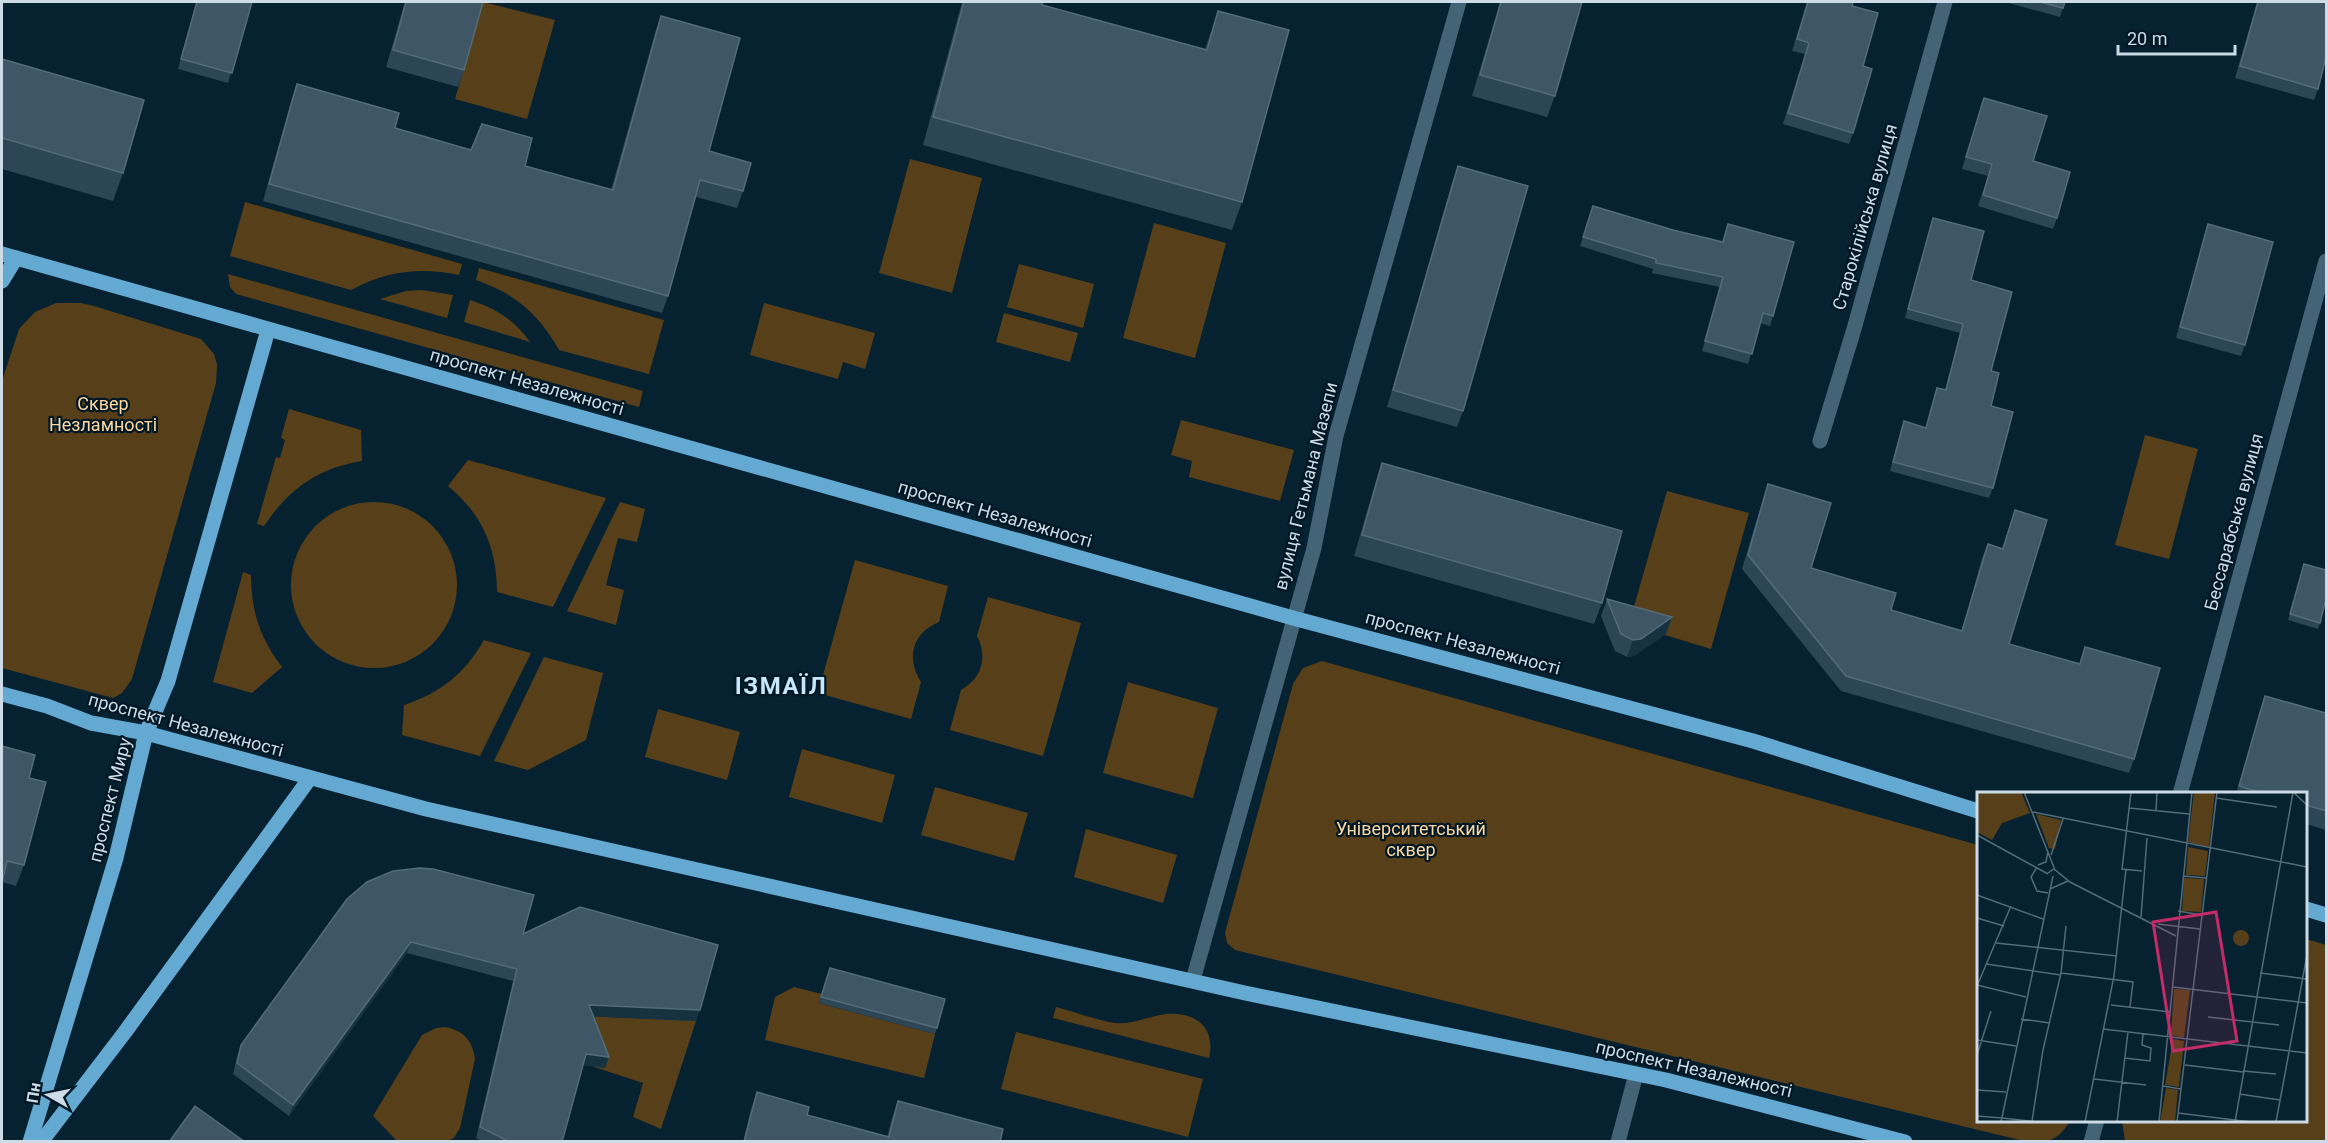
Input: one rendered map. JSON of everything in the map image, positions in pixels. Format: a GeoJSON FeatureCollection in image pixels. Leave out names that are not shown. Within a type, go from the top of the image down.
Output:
{"type":"FeatureCollection","features":[{"type":"Feature","properties":{"kind":"main road","name":"проспект Незалежності"},"geometry":{"type":"LineString","coordinates":[[9,256],[1293,618],[1753,741],[1977,811]]}},
{"type":"Feature","properties":{"kind":"main road"},"geometry":{"type":"LineString","coordinates":[[2,281],[9,256]]}},
{"type":"Feature","properties":{"kind":"main road","name":"проспект Миру"},"geometry":{"type":"LineString","coordinates":[[30,1142],[116,858],[147,733],[168,681],[268,330]]}},
{"type":"Feature","properties":{"kind":"main road","name":"проспект Незалежності"},"geometry":{"type":"LineString","coordinates":[[2,694],[46,706],[91,723],[147,733],[309,778],[561,840],[1245,993],[1636,1074],[1905,1142]]}},
{"type":"Feature","properties":{"kind":"main road"},"geometry":{"type":"LineString","coordinates":[[41,1142],[125,1032],[309,778]]}},
{"type":"Feature","properties":{"kind":"main road"},"geometry":{"type":"LineString","coordinates":[[2307,909],[2326,915]]}},
{"type":"Feature","properties":{"kind":"street","name":"вулиця Гетьмана Мазепи"},"geometry":{"type":"LineString","coordinates":[[1192,980],[1314,548],[1336,436],[1459,2]]}},
{"type":"Feature","properties":{"kind":"street","name":"Старокілійська вулиця"},"geometry":{"type":"LineString","coordinates":[[1820,441],[1854,329],[1945,2]]}},
{"type":"Feature","properties":{"kind":"street","name":"Бессарабська вулиця"},"geometry":{"type":"LineString","coordinates":[[2181,792],[2326,261]]}},
{"type":"Feature","properties":{"kind":"street"},"geometry":{"type":"LineString","coordinates":[[1618,1142],[1636,1074]]}},
{"type":"Feature","properties":{"kind":"street"},"geometry":{"type":"LineString","coordinates":[[2091,1142],[2096,1122]]}},
{"type":"Feature","properties":{"kind":"green space"},"geometry":{"type":"Polygon","coordinates":[[[483,2],[555,20],[527,119],[455,99],[483,2]]]}},
{"type":"Feature","properties":{"kind":"green space"},"geometry":{"type":"Polygon","coordinates":[[[910,159],[982,178],[952,293],[879,273],[910,159]]]}},
{"type":"Feature","properties":{"kind":"green space"},"geometry":{"type":"Polygon","coordinates":[[[245,202],[462,264],[459,275],[430,271],[404,272],[377,279],[351,290],[230,256],[245,202]]]}},
{"type":"Feature","properties":{"kind":"green space"},"geometry":{"type":"Polygon","coordinates":[[[1154,223],[1226,243],[1195,358],[1123,338],[1154,223]]]}},
{"type":"Feature","properties":{"kind":"green space"},"geometry":{"type":"Polygon","coordinates":[[[1019,264],[1094,284],[1083,328],[1007,307],[1019,264]]]}},
{"type":"Feature","properties":{"kind":"green space"},"geometry":{"type":"Polygon","coordinates":[[[479,268],[664,320],[649,374],[559,350],[543,326],[524,306],[502,291],[476,280],[479,268]]]}},
{"type":"Feature","properties":{"kind":"green space"},"geometry":{"type":"Polygon","coordinates":[[[228,274],[643,391],[639,407],[236,294],[230,287],[228,274]]]}},
{"type":"Feature","properties":{"kind":"green space"},"geometry":{"type":"Polygon","coordinates":[[[422,290],[453,295],[447,318],[380,299],[406,291],[422,290]]]}},
{"type":"Feature","properties":{"kind":"green space"},"geometry":{"type":"Polygon","coordinates":[[[470,300],[504,316],[518,327],[530,342],[464,322],[470,300]]]}},
{"type":"Feature","properties":{"kind":"green space","name":"Сквер Незламності"},"geometry":{"type":"Polygon","coordinates":[[[56,303],[81,303],[94,306],[201,339],[214,354],[217,365],[216,383],[132,679],[122,693],[113,698],[2,668],[2,381],[19,329],[35,312],[56,303]]]}},
{"type":"Feature","properties":{"kind":"green space"},"geometry":{"type":"Polygon","coordinates":[[[764,303],[875,333],[865,369],[843,362],[838,379],[750,355],[764,303]]]}},
{"type":"Feature","properties":{"kind":"green space"},"geometry":{"type":"Polygon","coordinates":[[[1004,313],[1078,333],[1070,362],[996,342],[1004,313]]]}},
{"type":"Feature","properties":{"kind":"green space"},"geometry":{"type":"Polygon","coordinates":[[[289,409],[361,430],[362,461],[332,469],[306,482],[284,501],[264,526],[257,524],[276,457],[280,458],[285,440],[281,438],[289,409]]]}},
{"type":"Feature","properties":{"kind":"green space"},"geometry":{"type":"Polygon","coordinates":[[[1181,420],[1294,450],[1280,501],[1189,477],[1192,461],[1171,455],[1181,420]]]}},
{"type":"Feature","properties":{"kind":"green space"},"geometry":{"type":"Polygon","coordinates":[[[2145,435],[2198,449],[2169,559],[2115,545],[2145,435]]]}},
{"type":"Feature","properties":{"kind":"green space"},"geometry":{"type":"Polygon","coordinates":[[[468,460],[606,498],[553,607],[497,592],[494,561],[485,533],[470,508],[448,486],[468,460]]]}},
{"type":"Feature","properties":{"kind":"green space"},"geometry":{"type":"Polygon","coordinates":[[[1667,491],[1749,513],[1711,649],[1629,624],[1667,491]]]}},
{"type":"Feature","properties":{"kind":"green space"},"geometry":{"type":"Polygon","coordinates":[[[374,502],[406,509],[420,516],[432,527],[443,539],[450,553],[457,585],[450,617],[443,631],[432,643],[420,654],[406,661],[374,668],[342,661],[328,654],[316,643],[305,631],[298,617],[291,585],[298,553],[305,539],[316,527],[328,516],[342,509],[374,502]]]}},
{"type":"Feature","properties":{"kind":"green space"},"geometry":{"type":"Polygon","coordinates":[[[620,502],[645,509],[637,542],[618,538],[606,585],[624,590],[616,625],[567,611],[620,502]]]}},
{"type":"Feature","properties":{"kind":"green space"},"geometry":{"type":"Polygon","coordinates":[[[855,560],[948,586],[939,622],[917,639],[914,647],[914,664],[921,682],[911,719],[818,693],[855,560]]]}},
{"type":"Feature","properties":{"kind":"green space"},"geometry":{"type":"Polygon","coordinates":[[[243,572],[251,575],[251,588],[258,624],[282,667],[252,693],[213,682],[243,572]]]}},
{"type":"Feature","properties":{"kind":"green space"},"geometry":{"type":"Polygon","coordinates":[[[988,597],[1081,623],[1043,756],[950,730],[961,690],[974,679],[981,666],[982,652],[977,636],[988,597]]]}},
{"type":"Feature","properties":{"kind":"green space"},"geometry":{"type":"Polygon","coordinates":[[[484,640],[531,653],[480,756],[402,735],[404,705],[441,688],[451,680],[469,662],[484,640]]]}},
{"type":"Feature","properties":{"kind":"green space"},"geometry":{"type":"Polygon","coordinates":[[[544,657],[603,673],[586,740],[528,770],[494,761],[544,657]]]}},
{"type":"Feature","properties":{"kind":"green space","name":"Університетський сквер"},"geometry":{"type":"Polygon","coordinates":[[[1322,661],[1977,845],[1977,1122],[2069,1123],[2055,1138],[2050,1140],[2024,1141],[1235,950],[1227,943],[1225,933],[1293,684],[1303,668],[1322,661]]]}},
{"type":"Feature","properties":{"kind":"green space"},"geometry":{"type":"Polygon","coordinates":[[[1128,682],[1218,708],[1193,798],[1103,773],[1128,682]]]}},
{"type":"Feature","properties":{"kind":"green space"},"geometry":{"type":"Polygon","coordinates":[[[658,709],[740,732],[727,780],[645,757],[658,709]]]}},
{"type":"Feature","properties":{"kind":"green space"},"geometry":{"type":"Polygon","coordinates":[[[802,749],[895,775],[882,823],[789,797],[802,749]]]}},
{"type":"Feature","properties":{"kind":"green space"},"geometry":{"type":"Polygon","coordinates":[[[935,787],[1028,813],[1014,861],[921,835],[935,787]]]}},
{"type":"Feature","properties":{"kind":"green space"},"geometry":{"type":"Polygon","coordinates":[[[1086,829],[1177,855],[1163,903],[1074,877],[1086,829]]]}},
{"type":"Feature","properties":{"kind":"green space"},"geometry":{"type":"Polygon","coordinates":[[[2307,939],[2326,945],[2326,1141],[2125,1141],[2122,1122],[2307,1122],[2307,939]]]}},
{"type":"Feature","properties":{"kind":"green space"},"geometry":{"type":"Polygon","coordinates":[[[794,987],[822,994],[819,1003],[935,1034],[924,1078],[765,1040],[775,997],[794,987]]]}},
{"type":"Feature","properties":{"kind":"green space"},"geometry":{"type":"Polygon","coordinates":[[[1056,1007],[1115,1023],[1128,1023],[1166,1014],[1177,1014],[1195,1019],[1206,1030],[1209,1038],[1209,1058],[1053,1018],[1056,1007]]]}},
{"type":"Feature","properties":{"kind":"green space"},"geometry":{"type":"Polygon","coordinates":[[[584,1016],[696,1021],[661,1129],[633,1117],[643,1083],[594,1067],[598,1051],[584,1016]]]}},
{"type":"Feature","properties":{"kind":"green space"},"geometry":{"type":"Polygon","coordinates":[[[445,1027],[466,1037],[475,1059],[460,1128],[454,1138],[447,1141],[397,1141],[373,1116],[422,1035],[436,1028],[445,1027]]]}},
{"type":"Feature","properties":{"kind":"green space"},"geometry":{"type":"Polygon","coordinates":[[[1016,1032],[1203,1079],[1188,1137],[1001,1089],[1016,1032]]]}},
{"type":"Feature","properties":{"kind":"building"},"geometry":{"type":"Polygon","coordinates":[[[197,2],[252,2],[232,73],[181,59],[197,2]]]}},
{"type":"Feature","properties":{"kind":"building"},"geometry":{"type":"Polygon","coordinates":[[[406,2],[483,2],[464,70],[393,50],[406,2]]]}},
{"type":"Feature","properties":{"kind":"building"},"geometry":{"type":"Polygon","coordinates":[[[964,2],[1043,2],[1042,5],[1207,50],[1218,11],[1289,30],[1242,202],[933,117],[964,2]]]}},
{"type":"Feature","properties":{"kind":"building"},"geometry":{"type":"Polygon","coordinates":[[[1501,2],[1582,2],[1555,96],[1480,75],[1501,2]]]}},
{"type":"Feature","properties":{"kind":"building"},"geometry":{"type":"Polygon","coordinates":[[[1808,2],[1853,2],[1852,6],[1878,13],[1863,66],[1872,69],[1853,133],[1788,113],[1809,43],[1797,39],[1808,2]]]}},
{"type":"Feature","properties":{"kind":"building"},"geometry":{"type":"Polygon","coordinates":[[[2040,2],[2065,2],[2063,8],[2040,2]]]}},
{"type":"Feature","properties":{"kind":"building"},"geometry":{"type":"Polygon","coordinates":[[[2258,2],[2326,2],[2326,57],[2318,89],[2240,66],[2258,2]]]}},
{"type":"Feature","properties":{"kind":"building"},"geometry":{"type":"Polygon","coordinates":[[[661,16],[740,38],[709,151],[751,163],[743,191],[700,180],[668,296],[269,184],[297,84],[399,113],[395,128],[471,150],[482,124],[532,138],[525,166],[613,190],[661,16]]]}},
{"type":"Feature","properties":{"kind":"building"},"geometry":{"type":"Polygon","coordinates":[[[2,59],[144,100],[123,173],[2,138],[2,59]]]}},
{"type":"Feature","properties":{"kind":"building"},"geometry":{"type":"Polygon","coordinates":[[[1984,98],[2047,116],[2033,161],[2070,172],[2057,218],[1983,195],[1992,164],[1966,157],[1984,98]]]}},
{"type":"Feature","properties":{"kind":"building"},"geometry":{"type":"Polygon","coordinates":[[[1458,166],[1528,186],[1463,411],[1393,390],[1458,166]]]}},
{"type":"Feature","properties":{"kind":"building"},"geometry":{"type":"Polygon","coordinates":[[[1593,206],[1723,242],[1728,224],[1794,242],[1773,316],[1763,313],[1752,354],[1705,341],[1723,277],[1656,263],[1656,259],[1583,237],[1593,206]]]}},
{"type":"Feature","properties":{"kind":"building"},"geometry":{"type":"Polygon","coordinates":[[[1933,218],[1984,231],[1971,280],[2012,292],[1991,371],[1999,373],[1991,406],[2013,412],[1993,488],[1893,462],[1904,421],[1926,428],[1937,388],[1946,390],[1963,324],[1908,309],[1933,218]]]}},
{"type":"Feature","properties":{"kind":"building"},"geometry":{"type":"Polygon","coordinates":[[[2208,224],[2273,242],[2245,345],[2180,327],[2208,224]]]}},
{"type":"Feature","properties":{"kind":"building"},"geometry":{"type":"Polygon","coordinates":[[[1382,463],[1622,531],[1602,603],[1362,535],[1382,463]]]}},
{"type":"Feature","properties":{"kind":"building"},"geometry":{"type":"Polygon","coordinates":[[[1768,484],[1831,503],[1811,568],[1896,593],[1891,610],[1962,631],[1988,544],[2003,549],[2015,510],[2047,520],[2009,644],[2080,664],[2085,647],[2160,668],[2134,759],[1846,676],[1748,555],[1768,484]]]}},
{"type":"Feature","properties":{"kind":"building"},"geometry":{"type":"Polygon","coordinates":[[[2304,564],[2326,570],[2326,599],[2320,623],[2290,614],[2304,564]]]}},
{"type":"Feature","properties":{"kind":"building"},"geometry":{"type":"Polygon","coordinates":[[[1607,599],[1672,617],[1641,639],[1633,640],[1621,634],[1607,599]]]}},
{"type":"Feature","properties":{"kind":"building"},"geometry":{"type":"Polygon","coordinates":[[[2265,696],[2326,713],[2326,811],[2307,805],[2307,792],[2258,792],[2239,786],[2265,696]]]}},
{"type":"Feature","properties":{"kind":"building"},"geometry":{"type":"Polygon","coordinates":[[[2,746],[35,755],[29,778],[46,782],[24,865],[7,861],[2,882],[2,746]]]}},
{"type":"Feature","properties":{"kind":"building"},"geometry":{"type":"Polygon","coordinates":[[[433,869],[534,895],[523,934],[580,907],[718,945],[700,1010],[589,1005],[609,1057],[586,1054],[562,1142],[510,1142],[480,1127],[517,969],[411,942],[293,1105],[237,1063],[241,1045],[347,899],[367,882],[393,871],[433,869]]]}},
{"type":"Feature","properties":{"kind":"building"},"geometry":{"type":"Polygon","coordinates":[[[830,968],[945,999],[937,1028],[821,997],[830,968]]]}},
{"type":"Feature","properties":{"kind":"building"},"geometry":{"type":"Polygon","coordinates":[[[757,1092],[809,1107],[807,1115],[889,1137],[898,1101],[1003,1129],[1000,1142],[744,1142],[757,1092]]]}},
{"type":"Feature","properties":{"kind":"building"},"geometry":{"type":"Polygon","coordinates":[[[195,1106],[245,1142],[169,1142],[195,1106]]]}},
{"type":"Feature","properties":{"kind":"district","name":"ІЗМАЇЛ"},"geometry":{"type":"Point","coordinates":[781,686]}}]}
